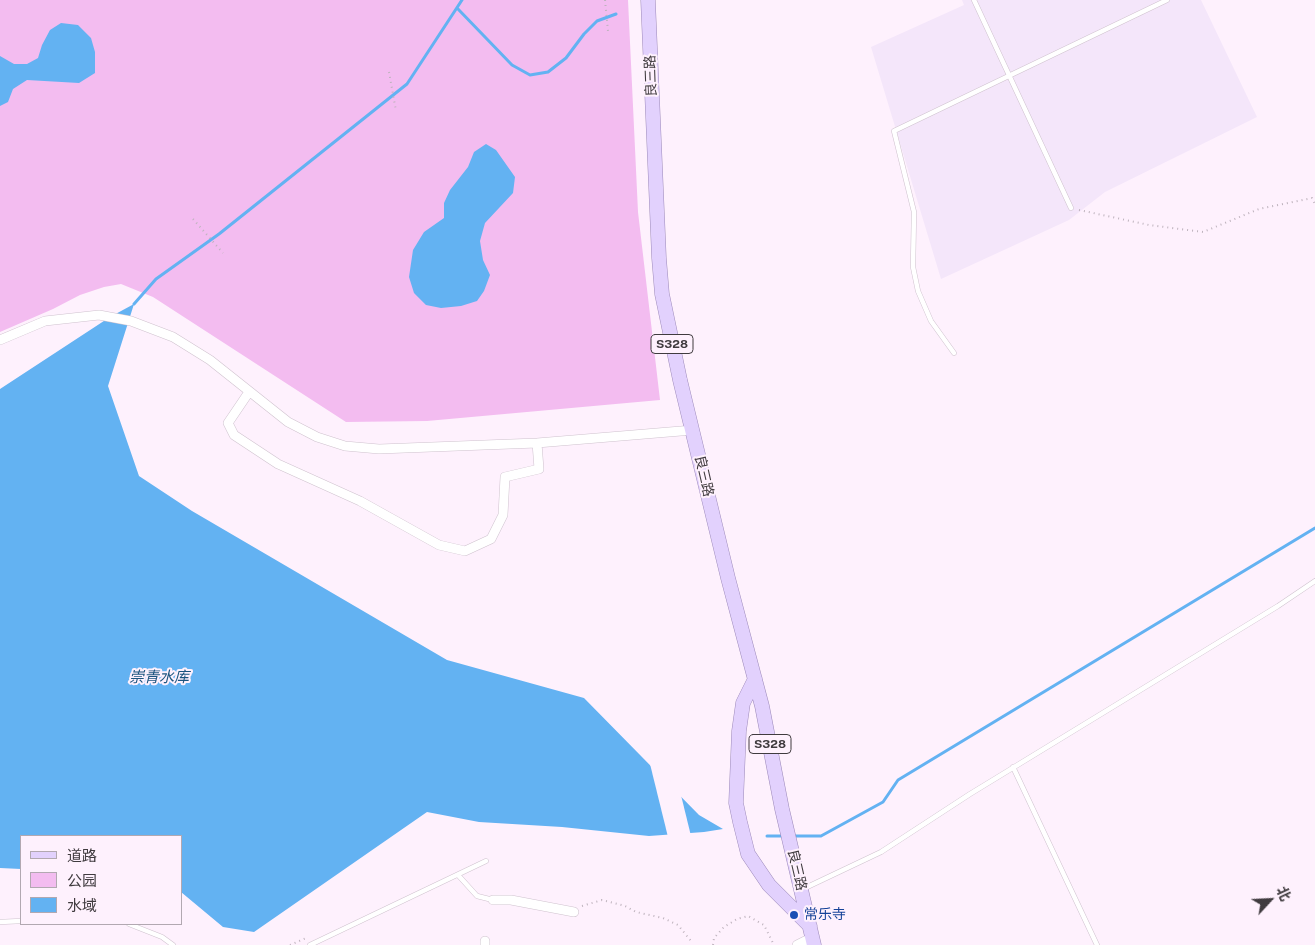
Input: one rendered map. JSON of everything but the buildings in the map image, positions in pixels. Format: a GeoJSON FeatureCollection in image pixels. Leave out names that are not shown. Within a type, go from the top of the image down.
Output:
{"type":"FeatureCollection","features":[{"type":"Feature","properties":{"kind":"main road","name":"良三路"},"geometry":{"type":"LineString","coordinates":[[648,0],[662,294],[669,331],[728,578],[762,706],[782,809],[812,936]]}},
{"type":"Feature","properties":{"kind":"main road"},"geometry":{"type":"LineString","coordinates":[[755,679],[743,702],[739,731],[736,803],[740,822],[748,854],[769,885],[812,936]]}},
{"type":"Feature","properties":{"kind":"street"},"geometry":{"type":"LineString","coordinates":[[0,340],[45,321],[98,315],[131,321],[173,337],[210,360],[288,422],[317,437],[345,446],[380,449],[538,443],[693,430]]}},
{"type":"Feature","properties":{"kind":"street"},"geometry":{"type":"LineString","coordinates":[[249,392],[228,422],[234,435],[278,464],[360,501],[439,545],[465,551],[491,539],[503,515],[505,477],[539,469],[538,443]]}},
{"type":"Feature","properties":{"kind":"street"},"geometry":{"type":"LineString","coordinates":[[493,900],[511,900],[574,912]]}},
{"type":"Feature","properties":{"kind":"street"},"geometry":{"type":"LineString","coordinates":[[797,945],[812,936]]}},
{"type":"Feature","properties":{"kind":"lane"},"geometry":{"type":"LineString","coordinates":[[974,0],[1071,208]]}},
{"type":"Feature","properties":{"kind":"lane"},"geometry":{"type":"LineString","coordinates":[[954,353],[931,321],[918,291],[913,267],[914,212],[894,131],[1167,0]]}},
{"type":"Feature","properties":{"kind":"lane"},"geometry":{"type":"LineString","coordinates":[[802,890],[880,852],[1013,767],[1278,606],[1315,581]]}},
{"type":"Feature","properties":{"kind":"lane"},"geometry":{"type":"LineString","coordinates":[[1013,767],[1097,945]]}},
{"type":"Feature","properties":{"kind":"lane"},"geometry":{"type":"LineString","coordinates":[[310,945],[486,862]]}},
{"type":"Feature","properties":{"kind":"lane"},"geometry":{"type":"LineString","coordinates":[[458,875],[477,896],[493,900]]}},
{"type":"Feature","properties":{"kind":"lane"},"geometry":{"type":"LineString","coordinates":[[0,922],[20,920]]}},
{"type":"Feature","properties":{"kind":"lane"},"geometry":{"type":"LineString","coordinates":[[132,925],[162,936],[173,945]]}},
{"type":"Feature","properties":{"kind":"path"},"geometry":{"type":"LineString","coordinates":[[606,0],[608,31]]}},
{"type":"Feature","properties":{"kind":"path"},"geometry":{"type":"LineString","coordinates":[[389,72],[396,111]]}},
{"type":"Feature","properties":{"kind":"path"},"geometry":{"type":"LineString","coordinates":[[1071,208],[1149,226],[1203,232],[1259,209],[1312,198],[1315,204]]}},
{"type":"Feature","properties":{"kind":"path"},"geometry":{"type":"LineString","coordinates":[[193,219],[223,253]]}},
{"type":"Feature","properties":{"kind":"path"},"geometry":{"type":"LineString","coordinates":[[574,912],[583,905],[602,900],[625,906],[636,912],[664,918],[678,926],[691,941]]}},
{"type":"Feature","properties":{"kind":"path"},"geometry":{"type":"LineString","coordinates":[[713,945],[714,938],[724,927],[737,918],[748,916],[764,925],[774,945]]}},
{"type":"Feature","properties":{"kind":"shaded area"},"geometry":{"type":"Polygon","coordinates":[[[962,0],[1201,0],[1257,117],[1105,192],[1069,220],[941,279],[871,47],[964,5],[962,0]]]}},
{"type":"Feature","properties":{"kind":"green space"},"geometry":{"type":"Polygon","coordinates":[[[0,0],[628,0],[638,212],[660,400],[427,421],[346,422],[153,297],[121,284],[104,287],[80,295],[0,332],[0,0]]]}},
{"type":"Feature","properties":{"kind":"water"},"geometry":{"type":"Polygon","coordinates":[[[61,23],[78,25],[91,38],[95,52],[95,73],[79,83],[27,80],[13,89],[8,102],[0,106],[0,56],[14,64],[27,64],[38,58],[50,30],[61,23]]]}},
{"type":"Feature","properties":{"kind":"water"},"geometry":{"type":"Polygon","coordinates":[[[486,144],[496,150],[515,177],[513,193],[485,223],[480,241],[483,260],[490,275],[484,291],[477,301],[461,306],[441,308],[426,305],[414,293],[409,277],[413,250],[424,232],[444,218],[444,203],[450,190],[468,167],[474,152],[486,144]]]}},
{"type":"Feature","properties":{"kind":"water","name":"崇青水库"},"geometry":{"type":"Polygon","coordinates":[[[134,304],[108,386],[139,476],[192,511],[447,660],[584,698],[699,815],[723,829],[649,836],[562,827],[479,822],[427,812],[254,932],[223,927],[182,893],[182,835],[20,835],[20,869],[0,868],[0,389],[110,317],[134,304]]]}},
{"type":"Feature","properties":{"kind":"pier"},"geometry":{"type":"Polygon","coordinates":[[[653,763],[680,791],[691,836],[668,837],[650,764],[653,763]]]}},
{"type":"Feature","properties":{"kind":"waterway"},"geometry":{"type":"LineString","coordinates":[[134,304],[156,279],[219,234],[407,84],[462,0]]}},
{"type":"Feature","properties":{"kind":"waterway"},"geometry":{"type":"LineString","coordinates":[[457,8],[512,65],[530,75],[548,72],[566,58],[584,34],[597,21],[616,14]]}},
{"type":"Feature","properties":{"kind":"waterway"},"geometry":{"type":"LineString","coordinates":[[793,836],[821,836],[883,802],[898,780],[1315,528]]}},
{"type":"Feature","properties":{"kind":"waterway"},"geometry":{"type":"LineString","coordinates":[[767,836],[785,836]]}},
{"type":"Feature","properties":{"kind":"place","name":"常乐寺"},"geometry":{"type":"Point","coordinates":[794,915]}}]}
